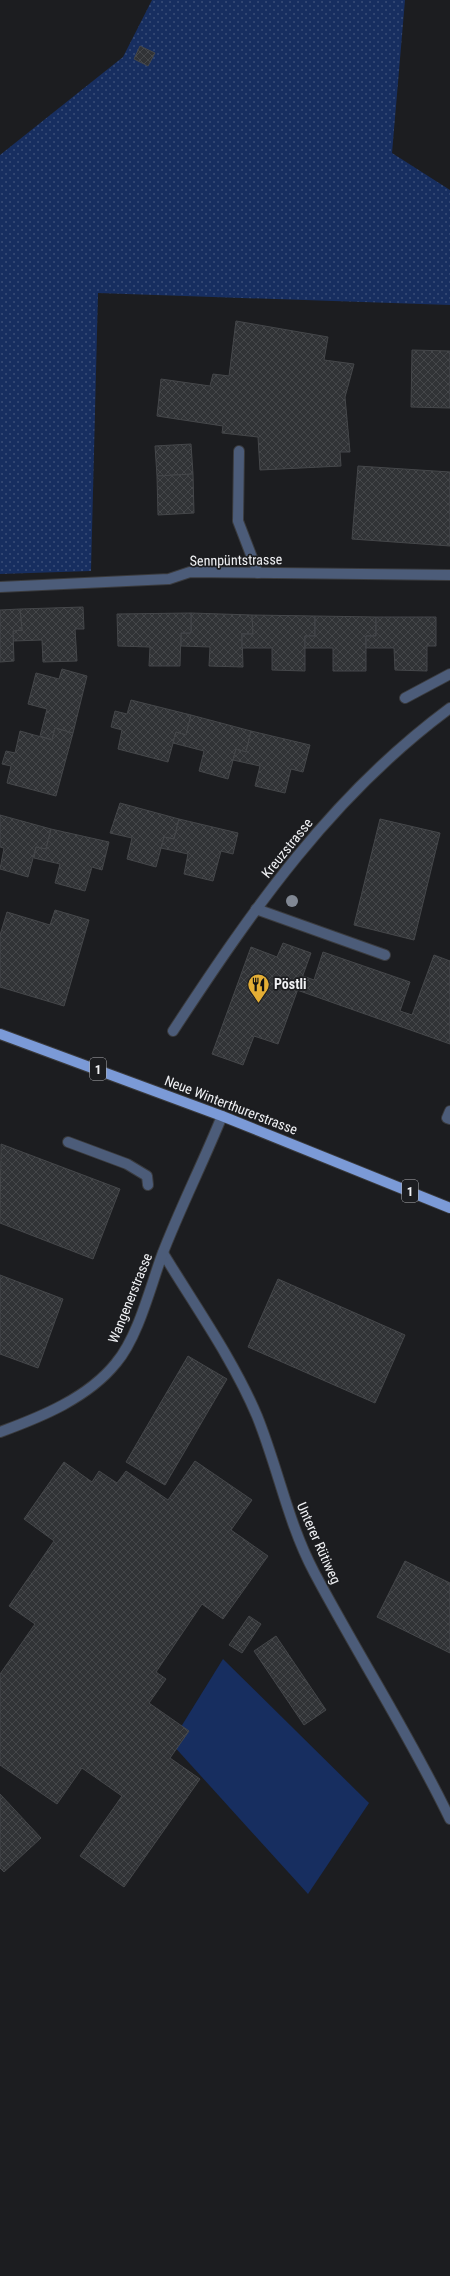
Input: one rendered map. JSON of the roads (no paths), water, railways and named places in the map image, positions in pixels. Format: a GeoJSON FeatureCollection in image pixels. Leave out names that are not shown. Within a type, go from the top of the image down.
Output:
{"type":"FeatureCollection","features":[{"type":"Feature","properties":{"kind":"main road","name":"Neue Winterthurerstrasse"},"geometry":{"type":"LineString","coordinates":[[0,1034],[222,1116],[450,1208]]}},
{"type":"Feature","properties":{"kind":"street"},"geometry":{"type":"LineString","coordinates":[[239,451],[238,521],[258,573]]}},
{"type":"Feature","properties":{"kind":"street","name":"Sennpüntstrasse"},"geometry":{"type":"LineString","coordinates":[[0,587],[169,579],[190,572],[450,575]]}},
{"type":"Feature","properties":{"kind":"street"},"geometry":{"type":"LineString","coordinates":[[405,698],[450,674]]}},
{"type":"Feature","properties":{"kind":"street","name":"Kreuzstrasse"},"geometry":{"type":"LineString","coordinates":[[173,1031],[241,928],[296,855],[360,785],[415,734],[450,708]]}},
{"type":"Feature","properties":{"kind":"street"},"geometry":{"type":"LineString","coordinates":[[256,909],[385,955]]}},
{"type":"Feature","properties":{"kind":"street"},"geometry":{"type":"LineString","coordinates":[[450,1111],[447,1118],[450,1119]]}},
{"type":"Feature","properties":{"kind":"street","name":"Wangenerstrasse"},"geometry":{"type":"LineString","coordinates":[[0,1432],[60,1406],[81,1393],[116,1364],[129,1345],[163,1253],[222,1116]]}},
{"type":"Feature","properties":{"kind":"street"},"geometry":{"type":"LineString","coordinates":[[68,1142],[127,1164],[147,1176],[148,1185]]}},
{"type":"Feature","properties":{"kind":"street","name":"Unterer Rütiweg"},"geometry":{"type":"LineString","coordinates":[[163,1253],[244,1390],[266,1439],[299,1538],[314,1572],[412,1743],[450,1819]]}},
{"type":"Feature","properties":{"kind":"place","name":"Pöstli"},"geometry":{"type":"Point","coordinates":[258,1004]}}]}
